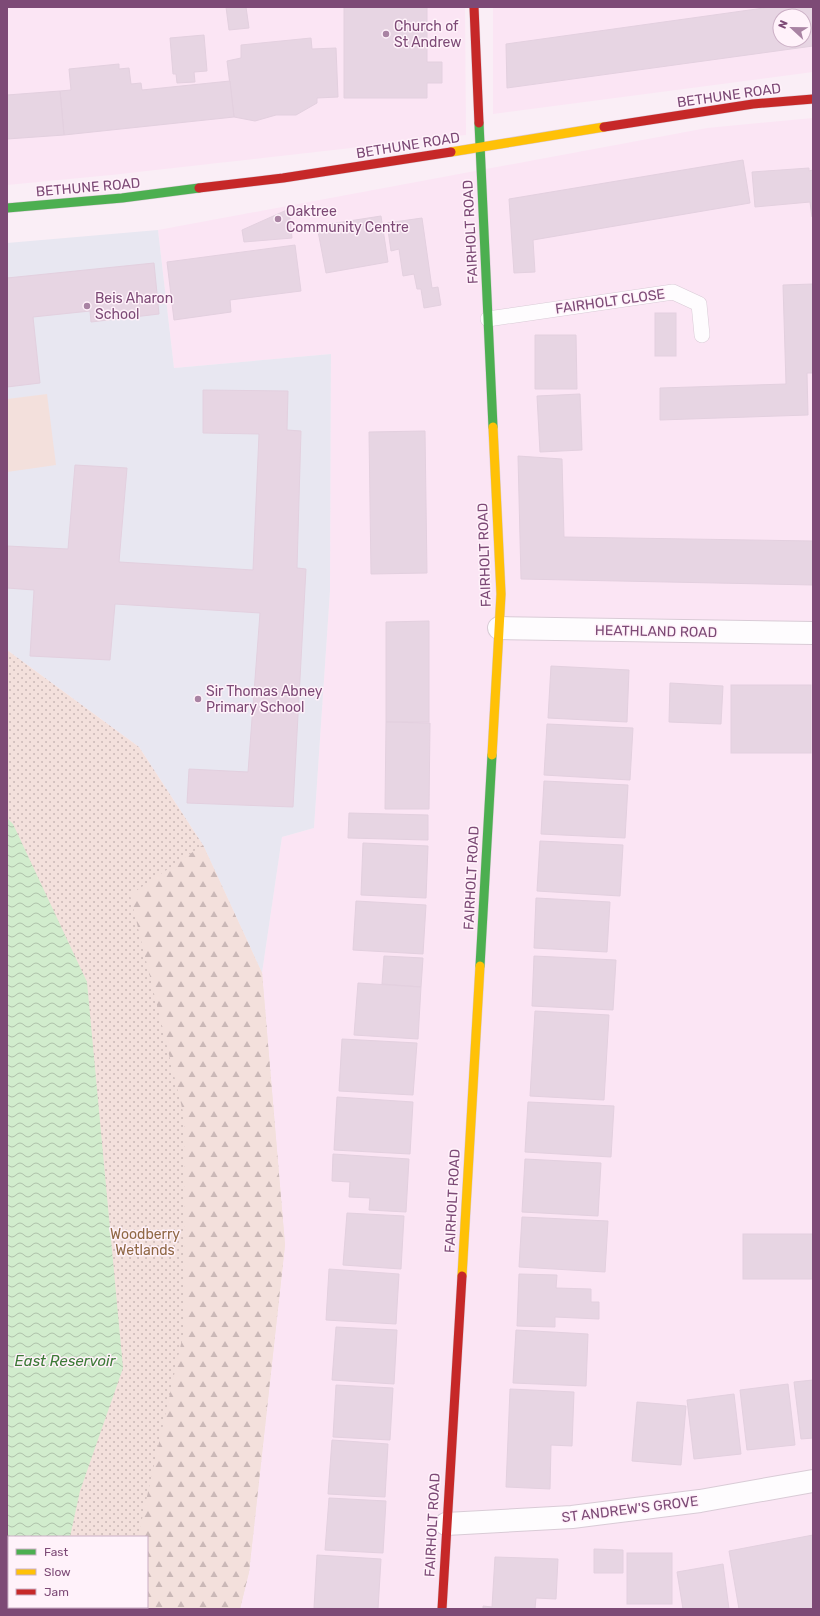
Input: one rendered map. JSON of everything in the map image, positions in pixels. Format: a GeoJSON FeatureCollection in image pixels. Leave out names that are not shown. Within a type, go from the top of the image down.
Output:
{"type":"FeatureCollection","features":[{"type":"Feature","properties":{"kind":"street","name":"FAIRHOLT ROAD"},"geometry":{"type":"LineString","coordinates":[[442,1609],[501,594],[474,7]]}},
{"type":"Feature","properties":{"kind":"street","name":"BETHUNE ROAD"},"geometry":{"type":"LineString","coordinates":[[7,208],[122,198],[283,178],[753,104],[813,99]]}},
{"type":"Feature","properties":{"kind":"street","name":"HEATHLAND ROAD"},"geometry":{"type":"LineString","coordinates":[[499,628],[813,633]]}},
{"type":"Feature","properties":{"kind":"street","name":"ST ANDREW'S GROVE"},"geometry":{"type":"LineString","coordinates":[[446,1524],[572,1517],[700,1501],[813,1481]]}},
{"type":"Feature","properties":{"kind":"lane","name":"FAIRHOLT CLOSE"},"geometry":{"type":"LineString","coordinates":[[488,320],[674,292],[699,304],[702,335]]}},
{"type":"Feature","properties":{"kind":"shaded area"},"geometry":{"type":"Polygon","coordinates":[[[7,7],[465,7],[466,135],[111,175],[7,185],[7,7]]]}},
{"type":"Feature","properties":{"kind":"shaded area"},"geometry":{"type":"Polygon","coordinates":[[[493,7],[813,7],[813,72],[493,114],[493,7]]]}},
{"type":"Feature","properties":{"kind":"shaded area"},"geometry":{"type":"Polygon","coordinates":[[[813,118],[813,1609],[240,1609],[249,1572],[285,1245],[262,973],[282,837],[314,828],[330,591],[331,354],[174,368],[158,230],[707,128],[813,118]]]}},
{"type":"Feature","properties":{"kind":"shaded area","name":"Sir Thomas Abney Primary School"},"geometry":{"type":"Polygon","coordinates":[[[158,230],[174,368],[331,354],[330,591],[314,828],[282,837],[262,973],[203,845],[139,747],[7,650],[7,243],[158,230]]]}},
{"type":"Feature","properties":{"kind":"green space"},"geometry":{"type":"Polygon","coordinates":[[[47,394],[56,465],[7,472],[7,399],[47,394]]]}},
{"type":"Feature","properties":{"kind":"green space","name":"Woodberry Wetlands"},"geometry":{"type":"Polygon","coordinates":[[[7,650],[139,747],[203,845],[262,973],[285,1245],[249,1572],[240,1609],[7,1609],[7,650]]]}},
{"type":"Feature","properties":{"kind":"green space"},"geometry":{"type":"Polygon","coordinates":[[[203,845],[262,973],[285,1245],[249,1572],[240,1609],[116,1609],[148,1608],[148,1536],[138,1536],[185,1326],[184,1116],[130,895],[203,845]]]}},
{"type":"Feature","properties":{"kind":"water","name":"East Reservoir"},"geometry":{"type":"Polygon","coordinates":[[[7,818],[13,824],[87,982],[123,1368],[80,1491],[70,1536],[8,1536],[8,1608],[55,1609],[7,1609],[7,818]]]}},
{"type":"Feature","properties":{"kind":"building"},"geometry":{"type":"Polygon","coordinates":[[[226,7],[246,7],[249,28],[229,30],[226,7]]]}},
{"type":"Feature","properties":{"kind":"building","name":"Church of St Andrew"},"geometry":{"type":"Polygon","coordinates":[[[344,7],[427,7],[427,62],[442,62],[442,83],[427,83],[427,98],[344,98],[344,7]]]}},
{"type":"Feature","properties":{"kind":"building"},"geometry":{"type":"Polygon","coordinates":[[[771,7],[813,7],[813,46],[812,8],[772,8],[772,48],[798,48],[507,88],[506,44],[771,7]]]}},
{"type":"Feature","properties":{"kind":"building"},"geometry":{"type":"Polygon","coordinates":[[[204,35],[207,71],[194,72],[195,82],[177,83],[176,74],[173,74],[170,38],[204,35]]]}},
{"type":"Feature","properties":{"kind":"building"},"geometry":{"type":"Polygon","coordinates":[[[311,38],[312,49],[336,48],[338,97],[317,98],[317,103],[296,115],[276,115],[255,121],[234,117],[227,61],[241,58],[241,45],[311,38]]]}},
{"type":"Feature","properties":{"kind":"building"},"geometry":{"type":"Polygon","coordinates":[[[119,64],[119,69],[129,68],[131,84],[141,83],[142,90],[230,81],[234,117],[64,135],[60,91],[71,90],[69,69],[119,64]]]}},
{"type":"Feature","properties":{"kind":"building"},"geometry":{"type":"Polygon","coordinates":[[[60,91],[64,135],[7,139],[7,95],[60,91]]]}},
{"type":"Feature","properties":{"kind":"building"},"geometry":{"type":"Polygon","coordinates":[[[743,160],[750,203],[533,240],[535,272],[514,273],[509,199],[743,160]]]}},
{"type":"Feature","properties":{"kind":"building"},"geometry":{"type":"Polygon","coordinates":[[[809,168],[809,171],[813,170],[813,217],[810,202],[755,207],[752,172],[809,168]]]}},
{"type":"Feature","properties":{"kind":"building","name":"Oaktree Community Centre"},"geometry":{"type":"Polygon","coordinates":[[[289,209],[292,238],[244,242],[242,230],[289,209]]]}},
{"type":"Feature","properties":{"kind":"building"},"geometry":{"type":"Polygon","coordinates":[[[381,216],[388,262],[326,273],[317,226],[381,216]]]}},
{"type":"Feature","properties":{"kind":"building"},"geometry":{"type":"Polygon","coordinates":[[[422,218],[432,288],[438,287],[441,305],[424,308],[421,289],[417,289],[414,274],[403,276],[399,249],[391,251],[387,223],[422,218]]]}},
{"type":"Feature","properties":{"kind":"building"},"geometry":{"type":"Polygon","coordinates":[[[295,245],[301,291],[230,300],[231,312],[174,320],[167,262],[295,245]]]}},
{"type":"Feature","properties":{"kind":"building"},"geometry":{"type":"Polygon","coordinates":[[[154,263],[159,314],[91,322],[90,311],[33,317],[40,383],[7,387],[7,278],[154,263]]]}},
{"type":"Feature","properties":{"kind":"building"},"geometry":{"type":"Polygon","coordinates":[[[813,284],[813,373],[807,373],[808,415],[660,420],[660,388],[786,384],[783,285],[813,284]]]}},
{"type":"Feature","properties":{"kind":"building"},"geometry":{"type":"Polygon","coordinates":[[[655,313],[676,313],[676,356],[655,356],[655,313]]]}},
{"type":"Feature","properties":{"kind":"building"},"geometry":{"type":"Polygon","coordinates":[[[535,335],[576,335],[577,389],[535,389],[535,335]]]}},
{"type":"Feature","properties":{"kind":"building"},"geometry":{"type":"Polygon","coordinates":[[[203,390],[288,391],[287,430],[301,431],[297,568],[306,569],[293,807],[187,803],[189,769],[248,772],[260,613],[115,604],[110,660],[30,656],[34,590],[7,588],[7,546],[68,549],[75,465],[127,468],[119,562],[253,570],[259,434],[203,433],[203,390]]]}},
{"type":"Feature","properties":{"kind":"building"},"geometry":{"type":"Polygon","coordinates":[[[580,394],[582,450],[540,452],[537,396],[580,394]]]}},
{"type":"Feature","properties":{"kind":"building"},"geometry":{"type":"Polygon","coordinates":[[[425,431],[427,573],[371,574],[369,432],[425,431]]]}},
{"type":"Feature","properties":{"kind":"building"},"geometry":{"type":"Polygon","coordinates":[[[518,456],[562,459],[564,537],[813,541],[813,585],[521,579],[518,456]]]}},
{"type":"Feature","properties":{"kind":"building"},"geometry":{"type":"Polygon","coordinates":[[[429,621],[429,722],[386,722],[386,622],[429,621]]]}},
{"type":"Feature","properties":{"kind":"building"},"geometry":{"type":"Polygon","coordinates":[[[551,666],[629,670],[627,722],[548,718],[551,666]]]}},
{"type":"Feature","properties":{"kind":"building"},"geometry":{"type":"Polygon","coordinates":[[[670,683],[723,686],[721,724],[669,722],[670,683]]]}},
{"type":"Feature","properties":{"kind":"building"},"geometry":{"type":"Polygon","coordinates":[[[731,685],[811,685],[811,753],[731,753],[731,685]]]}},
{"type":"Feature","properties":{"kind":"building"},"geometry":{"type":"Polygon","coordinates":[[[386,722],[430,723],[429,809],[385,809],[386,722]]]}},
{"type":"Feature","properties":{"kind":"building"},"geometry":{"type":"Polygon","coordinates":[[[547,724],[633,728],[630,780],[544,775],[547,724]]]}},
{"type":"Feature","properties":{"kind":"building"},"geometry":{"type":"Polygon","coordinates":[[[544,781],[628,785],[625,838],[541,834],[544,781]]]}},
{"type":"Feature","properties":{"kind":"building"},"geometry":{"type":"Polygon","coordinates":[[[349,813],[428,815],[428,840],[348,838],[349,813]]]}},
{"type":"Feature","properties":{"kind":"building"},"geometry":{"type":"Polygon","coordinates":[[[540,841],[623,845],[620,896],[537,891],[540,841]]]}},
{"type":"Feature","properties":{"kind":"building"},"geometry":{"type":"Polygon","coordinates":[[[363,843],[428,846],[426,898],[361,895],[363,843]]]}},
{"type":"Feature","properties":{"kind":"building"},"geometry":{"type":"Polygon","coordinates":[[[536,898],[610,902],[607,952],[534,948],[536,898]]]}},
{"type":"Feature","properties":{"kind":"building"},"geometry":{"type":"Polygon","coordinates":[[[356,901],[426,905],[423,954],[353,950],[356,901]]]}},
{"type":"Feature","properties":{"kind":"building"},"geometry":{"type":"Polygon","coordinates":[[[384,956],[423,958],[421,987],[382,984],[384,956]]]}},
{"type":"Feature","properties":{"kind":"building"},"geometry":{"type":"Polygon","coordinates":[[[534,956],[616,960],[613,1010],[532,1006],[534,956]]]}},
{"type":"Feature","properties":{"kind":"building"},"geometry":{"type":"Polygon","coordinates":[[[358,983],[421,987],[418,1039],[354,1035],[358,983]]]}},
{"type":"Feature","properties":{"kind":"building"},"geometry":{"type":"Polygon","coordinates":[[[535,1011],[609,1015],[604,1100],[530,1096],[535,1011]]]}},
{"type":"Feature","properties":{"kind":"building"},"geometry":{"type":"Polygon","coordinates":[[[342,1039],[417,1043],[413,1095],[339,1091],[342,1039]]]}},
{"type":"Feature","properties":{"kind":"building"},"geometry":{"type":"Polygon","coordinates":[[[337,1097],[413,1102],[410,1154],[334,1150],[337,1097]]]}},
{"type":"Feature","properties":{"kind":"building"},"geometry":{"type":"Polygon","coordinates":[[[528,1102],[614,1106],[611,1157],[525,1152],[528,1102]]]}},
{"type":"Feature","properties":{"kind":"building"},"geometry":{"type":"Polygon","coordinates":[[[333,1154],[409,1159],[406,1212],[369,1210],[370,1198],[349,1197],[350,1182],[332,1181],[333,1154]]]}},
{"type":"Feature","properties":{"kind":"building"},"geometry":{"type":"Polygon","coordinates":[[[525,1159],[601,1163],[598,1216],[522,1212],[525,1159]]]}},
{"type":"Feature","properties":{"kind":"building"},"geometry":{"type":"Polygon","coordinates":[[[347,1213],[404,1216],[401,1269],[343,1265],[347,1213]]]}},
{"type":"Feature","properties":{"kind":"building"},"geometry":{"type":"Polygon","coordinates":[[[522,1217],[608,1221],[605,1272],[519,1267],[522,1217]]]}},
{"type":"Feature","properties":{"kind":"building"},"geometry":{"type":"Polygon","coordinates":[[[743,1234],[813,1234],[813,1279],[743,1279],[743,1234]]]}},
{"type":"Feature","properties":{"kind":"building"},"geometry":{"type":"Polygon","coordinates":[[[329,1269],[399,1274],[396,1324],[326,1320],[329,1269]]]}},
{"type":"Feature","properties":{"kind":"building"},"geometry":{"type":"Polygon","coordinates":[[[519,1274],[557,1275],[556,1288],[591,1289],[591,1302],[599,1302],[599,1319],[555,1317],[555,1327],[517,1326],[519,1274]]]}},
{"type":"Feature","properties":{"kind":"building"},"geometry":{"type":"Polygon","coordinates":[[[336,1327],[397,1330],[394,1384],[332,1380],[336,1327]]]}},
{"type":"Feature","properties":{"kind":"building"},"geometry":{"type":"Polygon","coordinates":[[[516,1330],[588,1334],[586,1386],[513,1383],[516,1330]]]}},
{"type":"Feature","properties":{"kind":"building"},"geometry":{"type":"Polygon","coordinates":[[[813,1380],[813,1438],[801,1439],[794,1382],[813,1380]]]}},
{"type":"Feature","properties":{"kind":"building"},"geometry":{"type":"Polygon","coordinates":[[[788,1384],[795,1445],[747,1450],[740,1390],[788,1384]]]}},
{"type":"Feature","properties":{"kind":"building"},"geometry":{"type":"Polygon","coordinates":[[[336,1385],[393,1388],[390,1440],[333,1437],[336,1385]]]}},
{"type":"Feature","properties":{"kind":"building"},"geometry":{"type":"Polygon","coordinates":[[[510,1389],[574,1392],[572,1446],[551,1445],[550,1489],[506,1487],[510,1389]]]}},
{"type":"Feature","properties":{"kind":"building"},"geometry":{"type":"Polygon","coordinates":[[[734,1394],[741,1454],[694,1459],[687,1400],[734,1394]]]}},
{"type":"Feature","properties":{"kind":"building"},"geometry":{"type":"Polygon","coordinates":[[[637,1402],[686,1406],[681,1465],[632,1461],[637,1402]]]}},
{"type":"Feature","properties":{"kind":"building"},"geometry":{"type":"Polygon","coordinates":[[[332,1440],[388,1444],[385,1497],[328,1494],[332,1440]]]}},
{"type":"Feature","properties":{"kind":"building"},"geometry":{"type":"Polygon","coordinates":[[[329,1498],[386,1501],[383,1553],[325,1550],[329,1498]]]}},
{"type":"Feature","properties":{"kind":"building"},"geometry":{"type":"Polygon","coordinates":[[[813,1535],[813,1609],[739,1609],[729,1551],[813,1535]]]}},
{"type":"Feature","properties":{"kind":"building"},"geometry":{"type":"Polygon","coordinates":[[[594,1549],[623,1550],[623,1573],[594,1573],[594,1549]]]}},
{"type":"Feature","properties":{"kind":"building"},"geometry":{"type":"Polygon","coordinates":[[[627,1553],[672,1553],[672,1604],[627,1604],[627,1553]]]}},
{"type":"Feature","properties":{"kind":"building"},"geometry":{"type":"Polygon","coordinates":[[[317,1555],[381,1559],[378,1609],[314,1608],[317,1555]]]}},
{"type":"Feature","properties":{"kind":"building"},"geometry":{"type":"Polygon","coordinates":[[[495,1557],[558,1559],[556,1599],[536,1598],[535,1609],[483,1609],[483,1606],[492,1607],[495,1557]]]}},
{"type":"Feature","properties":{"kind":"building"},"geometry":{"type":"Polygon","coordinates":[[[723,1564],[729,1609],[683,1609],[677,1572],[723,1564]]]}},
{"type":"Feature","properties":{"kind":"traffic: fast"},"geometry":{"type":"LineString","coordinates":[[479,123],[493,427]]}},
{"type":"Feature","properties":{"kind":"traffic: fast"},"geometry":{"type":"LineString","coordinates":[[7,208],[122,198],[199,188]]}},
{"type":"Feature","properties":{"kind":"traffic: fast"},"geometry":{"type":"LineString","coordinates":[[480,966],[492,755]]}},
{"type":"Feature","properties":{"kind":"traffic: slow"},"geometry":{"type":"LineString","coordinates":[[451,152],[604,127]]}},
{"type":"Feature","properties":{"kind":"traffic: slow"},"geometry":{"type":"LineString","coordinates":[[492,755],[501,594],[493,427]]}},
{"type":"Feature","properties":{"kind":"traffic: slow"},"geometry":{"type":"LineString","coordinates":[[462,1276],[480,966]]}},
{"type":"Feature","properties":{"kind":"traffic: jam"},"geometry":{"type":"LineString","coordinates":[[474,7],[479,123]]}},
{"type":"Feature","properties":{"kind":"traffic: jam"},"geometry":{"type":"LineString","coordinates":[[604,127],[753,104],[813,99]]}},
{"type":"Feature","properties":{"kind":"traffic: jam"},"geometry":{"type":"LineString","coordinates":[[199,188],[283,178],[451,152]]}},
{"type":"Feature","properties":{"kind":"traffic: jam"},"geometry":{"type":"LineString","coordinates":[[442,1609],[462,1276]]}},
{"type":"Feature","properties":{"kind":"place","name":"Church of St Andrew"},"geometry":{"type":"Point","coordinates":[386,34]}},
{"type":"Feature","properties":{"kind":"place","name":"Oaktree Community Centre"},"geometry":{"type":"Point","coordinates":[278,219]}},
{"type":"Feature","properties":{"kind":"place","name":"Beis Aharon School"},"geometry":{"type":"Point","coordinates":[87,306]}},
{"type":"Feature","properties":{"kind":"place","name":"Sir Thomas Abney Primary School"},"geometry":{"type":"Point","coordinates":[198,699]}}]}
